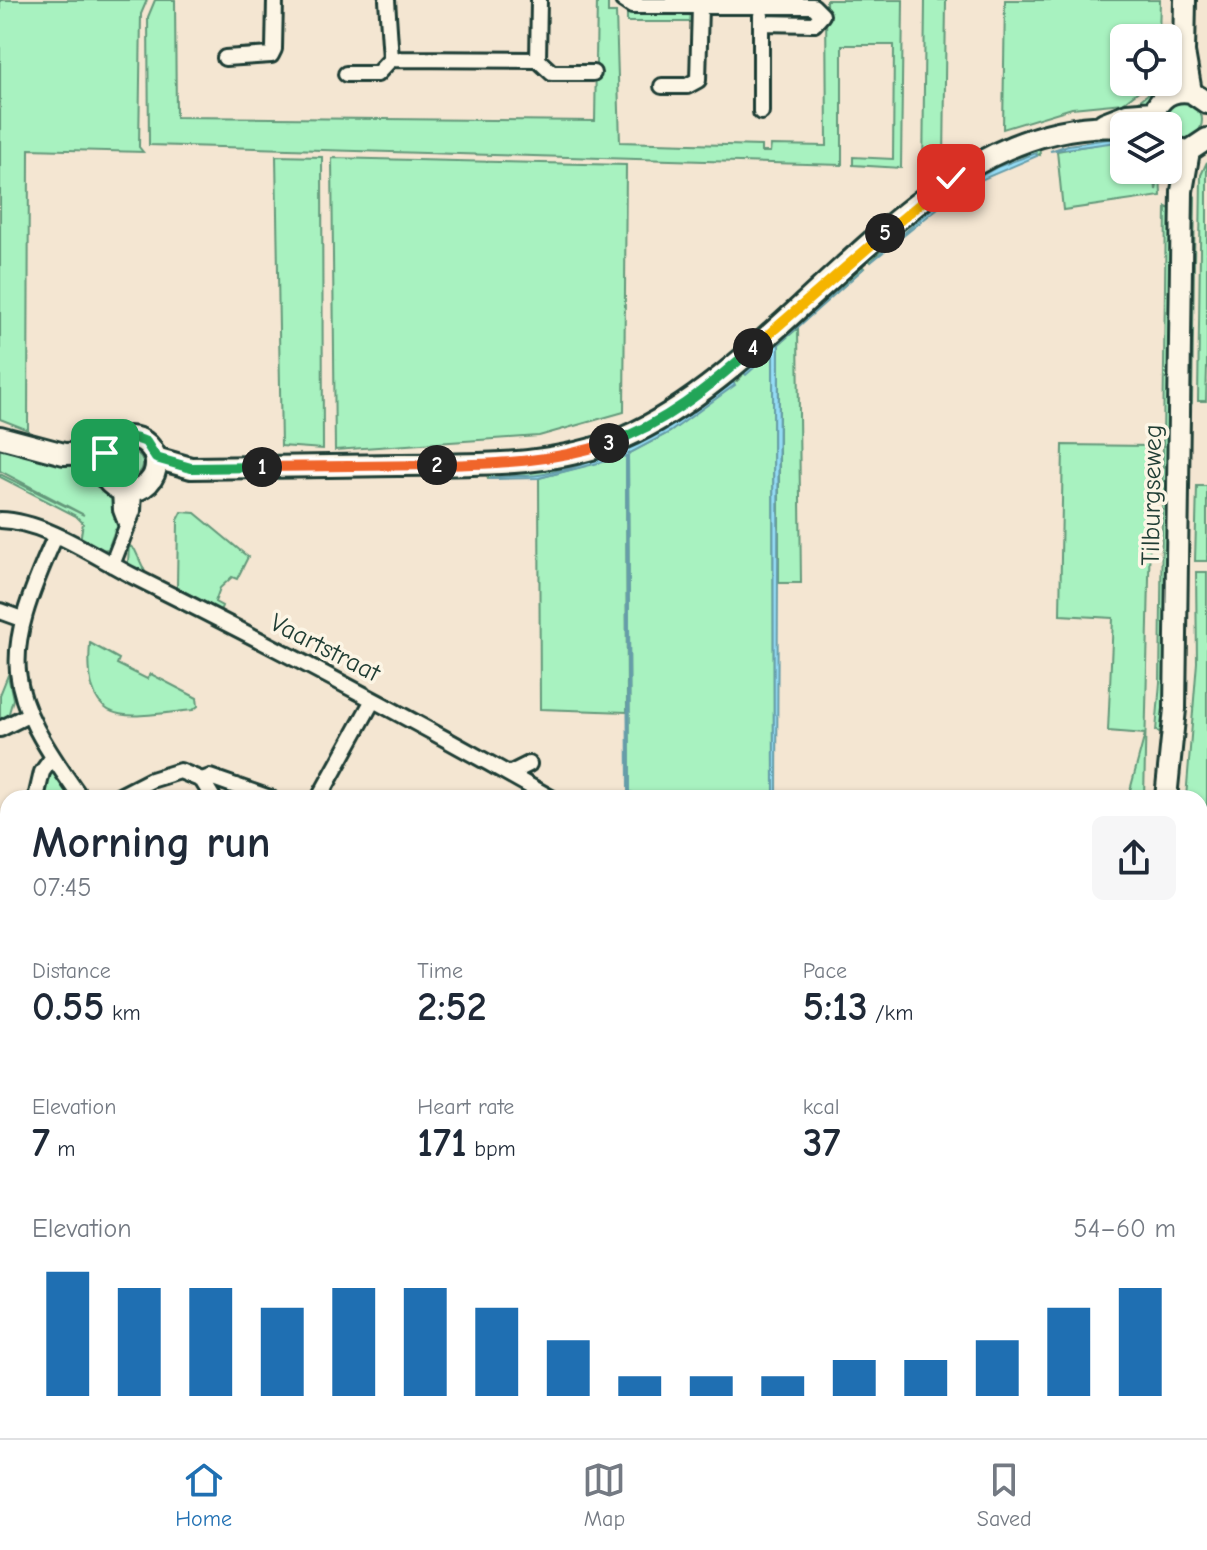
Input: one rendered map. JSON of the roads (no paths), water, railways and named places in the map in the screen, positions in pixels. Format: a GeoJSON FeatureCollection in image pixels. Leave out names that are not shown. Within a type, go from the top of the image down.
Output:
{"type":"FeatureCollection","features":[{"type":"Feature","properties":{"kind":"main road"},"geometry":{"type":"LineString","coordinates":[[1156,112],[1163,98],[1192,95],[1184,52],[1185,0]]}},
{"type":"Feature","properties":{"kind":"main road"},"geometry":{"type":"LineString","coordinates":[[155,466],[183,473],[191,468],[520,463],[582,452],[619,439],[656,423],[721,377],[951,178],[1013,144],[1053,131],[1110,125]]}},
{"type":"Feature","properties":{"kind":"main road"},"geometry":{"type":"LineString","coordinates":[[1182,147],[1207,139]]}},
{"type":"Feature","properties":{"kind":"main road","name":"Tilburgseweg"},"geometry":{"type":"LineString","coordinates":[[1167,790],[1175,709],[1181,184]]}},
{"type":"Feature","properties":{"kind":"main road"},"geometry":{"type":"LineString","coordinates":[[0,437],[64,454],[104,460]]}},
{"type":"Feature","properties":{"kind":"main road"},"geometry":{"type":"LineString","coordinates":[[128,437],[146,442],[155,466],[143,487],[127,490],[105,476],[104,460],[118,439],[128,437]]}},
{"type":"Feature","properties":{"kind":"street"},"geometry":{"type":"LineString","coordinates":[[225,58],[271,55],[274,49],[275,0]]}},
{"type":"Feature","properties":{"kind":"street"},"geometry":{"type":"LineString","coordinates":[[346,74],[377,74],[391,59],[387,0]]}},
{"type":"Feature","properties":{"kind":"street"},"geometry":{"type":"LineString","coordinates":[[538,60],[539,0]]}},
{"type":"Feature","properties":{"kind":"street"},"geometry":{"type":"LineString","coordinates":[[623,0],[632,6],[813,6],[822,15],[814,24],[761,23]]}},
{"type":"Feature","properties":{"kind":"street"},"geometry":{"type":"LineString","coordinates":[[662,86],[687,86],[698,80],[700,6]]}},
{"type":"Feature","properties":{"kind":"street"},"geometry":{"type":"LineString","coordinates":[[761,6],[761,112]]}},
{"type":"Feature","properties":{"kind":"street"},"geometry":{"type":"LineString","coordinates":[[391,59],[538,60],[552,73],[593,73]]}},
{"type":"Feature","properties":{"kind":"street"},"geometry":{"type":"LineString","coordinates":[[112,565],[127,526],[121,510],[127,490]]}},
{"type":"Feature","properties":{"kind":"street","name":"Vaartstraat"},"geometry":{"type":"LineString","coordinates":[[0,520],[29,526],[112,565],[373,700],[537,790]]}},
{"type":"Feature","properties":{"kind":"street"},"geometry":{"type":"LineString","coordinates":[[55,537],[22,619],[16,664],[19,690],[28,715],[52,758],[75,790]]}},
{"type":"Feature","properties":{"kind":"street"},"geometry":{"type":"LineString","coordinates":[[0,611],[22,619]]}},
{"type":"Feature","properties":{"kind":"street"},"geometry":{"type":"LineString","coordinates":[[323,790],[373,700]]}},
{"type":"Feature","properties":{"kind":"street"},"geometry":{"type":"LineString","coordinates":[[0,729],[28,715]]}},
{"type":"Feature","properties":{"kind":"street"},"geometry":{"type":"LineString","coordinates":[[38,790],[42,772],[52,758]]}},
{"type":"Feature","properties":{"kind":"street"},"geometry":{"type":"LineString","coordinates":[[509,774],[529,764]]}},
{"type":"Feature","properties":{"kind":"street"},"geometry":{"type":"LineString","coordinates":[[133,790],[170,772],[189,772],[202,780],[208,790]]}},
{"type":"Feature","properties":{"kind":"street"},"geometry":{"type":"LineString","coordinates":[[202,780],[210,777],[247,790]]}},
{"type":"Feature","properties":{"kind":"water"},"geometry":{"type":"Polygon","coordinates":[[[1110,139],[1110,143],[1050,151],[1110,139]]]}},
{"type":"Feature","properties":{"kind":"water"},"geometry":{"type":"Polygon","coordinates":[[[1036,153],[1037,156],[964,187],[871,262],[951,192],[997,167],[1036,153]]]}},
{"type":"Feature","properties":{"kind":"water"},"geometry":{"type":"Polygon","coordinates":[[[864,268],[779,344],[777,790],[774,790],[773,351],[746,375],[744,373],[864,268]]]}},
{"type":"Feature","properties":{"kind":"water"},"geometry":{"type":"Polygon","coordinates":[[[733,382],[735,385],[670,432],[628,454],[628,790],[626,456],[539,478],[489,479],[545,474],[597,460],[667,428],[733,382]]]}}]}
